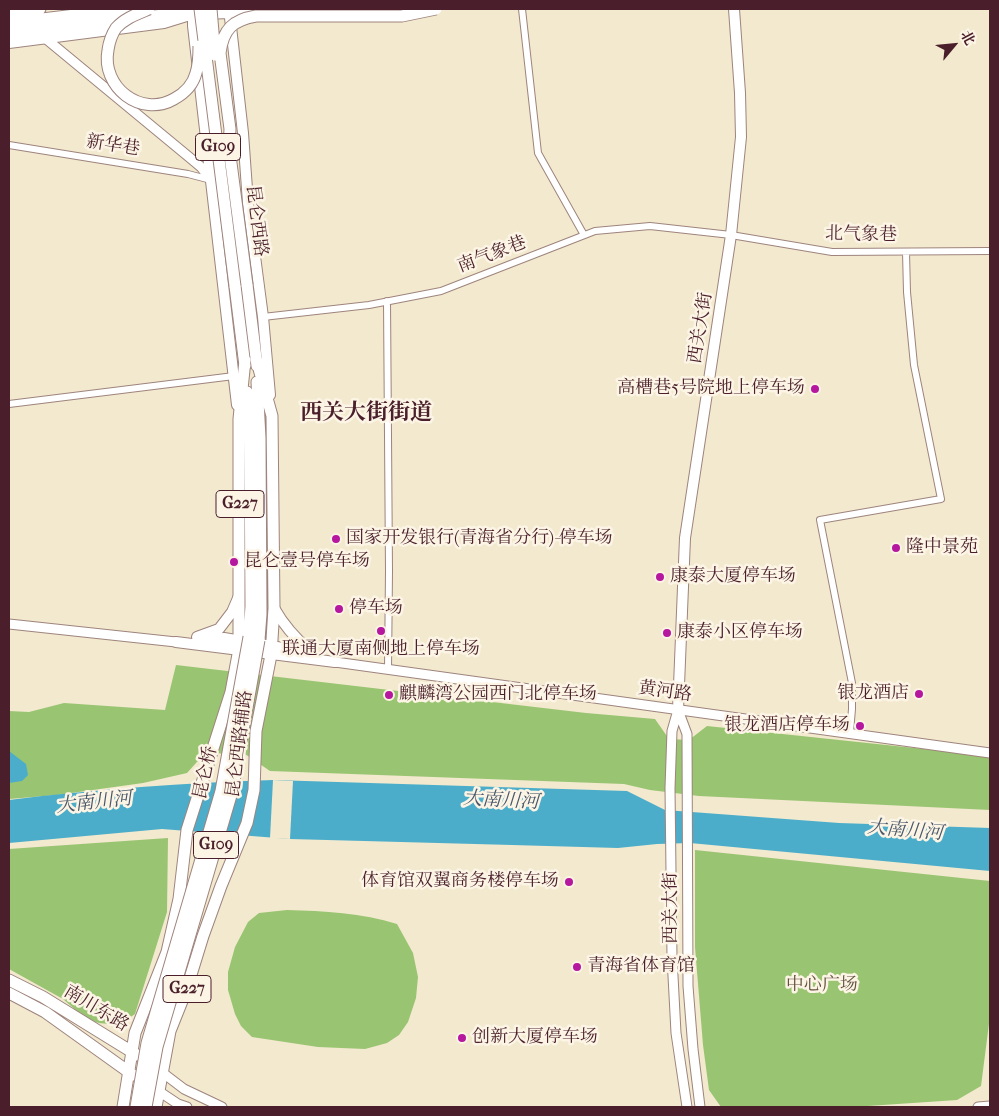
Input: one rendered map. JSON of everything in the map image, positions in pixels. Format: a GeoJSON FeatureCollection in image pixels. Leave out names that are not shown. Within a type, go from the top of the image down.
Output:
{"type":"FeatureCollection","features":[{"type":"Feature","properties":{"kind":"highway"},"geometry":{"type":"LineString","coordinates":[[9,13],[40,9]]}},
{"type":"Feature","properties":{"kind":"highway"},"geometry":{"type":"LineString","coordinates":[[9,23],[124,9]]}},
{"type":"Feature","properties":{"kind":"highway"},"geometry":{"type":"LineString","coordinates":[[9,34],[179,13],[197,14],[196,73],[190,86],[182,94],[171,101],[160,104],[146,104],[134,101],[124,95],[114,84],[109,73],[106,57],[109,43],[115,30],[128,18],[149,9]]}},
{"type":"Feature","properties":{"kind":"highway","name":"昆仑西路"},"geometry":{"type":"LineString","coordinates":[[211,9],[212,35],[229,147],[235,287]]}},
{"type":"Feature","properties":{"kind":"highway"},"geometry":{"type":"LineString","coordinates":[[229,147],[230,129],[220,52],[221,42],[233,23],[244,18],[256,16],[402,16],[436,9]]}},
{"type":"Feature","properties":{"kind":"highway","name":"昆仑西路"},"geometry":{"type":"LineString","coordinates":[[197,14],[235,287],[250,359],[255,438]]}},
{"type":"Feature","properties":{"kind":"highway","name":"昆仑西路辅路"},"geometry":{"type":"LineString","coordinates":[[156,1107],[170,1031],[186,991],[202,936],[247,823],[254,790],[256,731],[271,651],[274,608],[272,416],[250,359]]}},
{"type":"Feature","properties":{"kind":"highway","name":"昆仑西路辅路"},"geometry":{"type":"LineString","coordinates":[[123,1107],[135,1033],[168,952],[179,899],[187,830],[231,692],[240,645],[239,419],[250,359]]}},
{"type":"Feature","properties":{"kind":"highway","name":"昆仑桥"},"geometry":{"type":"LineString","coordinates":[[136,1107],[147,1043],[221,791],[249,638],[252,606],[255,438]]}},
{"type":"Feature","properties":{"kind":"highway","name":"昆仑桥"},"geometry":{"type":"LineString","coordinates":[[146,1107],[157,1047],[232,792],[259,640],[261,614],[255,438]]}},
{"type":"Feature","properties":{"kind":"highway","name":"南川东路"},"geometry":{"type":"LineString","coordinates":[[9,980],[43,997],[163,1073]]}},
{"type":"Feature","properties":{"kind":"highway","name":"南川东路"},"geometry":{"type":"LineString","coordinates":[[9,994],[45,1012],[160,1092]]}},
{"type":"Feature","properties":{"kind":"main road"},"geometry":{"type":"LineString","coordinates":[[9,43],[164,23],[197,14],[229,10],[325,9]]}},
{"type":"Feature","properties":{"kind":"main road","name":"西关大街"},"geometry":{"type":"LineString","coordinates":[[687,1107],[676,1034],[672,957],[672,731],[678,710],[685,538],[732,235],[741,137],[734,9]]}},
{"type":"Feature","properties":{"kind":"main road"},"geometry":{"type":"LineString","coordinates":[[229,10],[272,416]]}},
{"type":"Feature","properties":{"kind":"main road"},"geometry":{"type":"LineString","coordinates":[[197,14],[193,26],[211,180],[235,287],[234,376],[239,419]]}},
{"type":"Feature","properties":{"kind":"main road"},"geometry":{"type":"LineString","coordinates":[[45,38],[201,167],[211,180]]}},
{"type":"Feature","properties":{"kind":"main road"},"geometry":{"type":"LineString","coordinates":[[250,359],[259,337],[255,306],[256,264]]}},
{"type":"Feature","properties":{"kind":"main road"},"geometry":{"type":"LineString","coordinates":[[176,642],[219,628],[232,612],[240,591]]}},
{"type":"Feature","properties":{"kind":"main road"},"geometry":{"type":"LineString","coordinates":[[274,608],[292,634],[312,653]]}},
{"type":"Feature","properties":{"kind":"main road"},"geometry":{"type":"LineString","coordinates":[[9,624],[176,642],[224,638],[240,645],[335,662]]}},
{"type":"Feature","properties":{"kind":"main road"},"geometry":{"type":"LineString","coordinates":[[271,651],[312,653],[335,662]]}},
{"type":"Feature","properties":{"kind":"main road","name":"黄河路"},"geometry":{"type":"LineString","coordinates":[[335,662],[990,752]]}},
{"type":"Feature","properties":{"kind":"main road","name":"西关大街"},"geometry":{"type":"LineString","coordinates":[[678,710],[687,734],[688,986],[700,1107]]}},
{"type":"Feature","properties":{"kind":"main road"},"geometry":{"type":"LineString","coordinates":[[163,1073],[184,1089],[222,1107]]}},
{"type":"Feature","properties":{"kind":"main road"},"geometry":{"type":"LineString","coordinates":[[160,1092],[178,1104],[187,1107]]}},
{"type":"Feature","properties":{"kind":"main road"},"geometry":{"type":"LineString","coordinates":[[978,1107],[990,1107]]}},
{"type":"Feature","properties":{"kind":"street"},"geometry":{"type":"LineString","coordinates":[[522,9],[538,153],[584,235]]}},
{"type":"Feature","properties":{"kind":"street","name":"新华巷"},"geometry":{"type":"LineString","coordinates":[[9,145],[179,172],[211,180]]}},
{"type":"Feature","properties":{"kind":"street","name":"南气象巷"},"geometry":{"type":"LineString","coordinates":[[263,318],[387,301],[441,291],[595,231],[650,226],[732,235]]}},
{"type":"Feature","properties":{"kind":"street","name":"北气象巷"},"geometry":{"type":"LineString","coordinates":[[732,235],[832,252],[990,251]]}},
{"type":"Feature","properties":{"kind":"street"},"geometry":{"type":"LineString","coordinates":[[850,732],[852,683],[820,520],[941,499],[914,365],[907,292],[906,252]]}},
{"type":"Feature","properties":{"kind":"street"},"geometry":{"type":"LineString","coordinates":[[387,301],[388,670]]}},
{"type":"Feature","properties":{"kind":"street"},"geometry":{"type":"LineString","coordinates":[[9,404],[234,376]]}},
{"type":"Feature","properties":{"kind":"green space"},"geometry":{"type":"Polygon","coordinates":[[[176,665],[586,713],[655,719],[669,739],[689,740],[707,726],[990,756],[990,810],[699,796],[650,790],[624,784],[270,771],[245,754],[205,753],[187,773],[143,783],[57,795],[9,799],[9,711],[29,712],[64,703],[165,710],[176,665]]]}},
{"type":"Feature","properties":{"kind":"green space"},"geometry":{"type":"Polygon","coordinates":[[[168,838],[167,912],[135,1014],[119,1025],[99,1023],[86,1019],[63,999],[9,969],[9,849],[168,838]]]}},
{"type":"Feature","properties":{"kind":"green space","name":"中心广场"},"geometry":{"type":"Polygon","coordinates":[[[695,850],[990,881],[990,1016],[981,1086],[957,1100],[853,1107],[721,1107],[709,1090],[703,1045],[695,947],[695,850]]]}},
{"type":"Feature","properties":{"kind":"green space"},"geometry":{"type":"Polygon","coordinates":[[[287,910],[357,915],[397,924],[413,953],[418,977],[416,998],[408,1022],[399,1035],[387,1043],[365,1049],[318,1047],[252,1037],[241,1026],[235,1014],[228,990],[228,972],[235,947],[248,922],[259,913],[287,910]]]}},
{"type":"Feature","properties":{"kind":"water"},"geometry":{"type":"Polygon","coordinates":[[[9,751],[26,764],[28,775],[22,781],[9,783],[9,751]]]}},
{"type":"Feature","properties":{"kind":"water","name":"大南川河"},"geometry":{"type":"Polygon","coordinates":[[[273,780],[627,791],[665,810],[839,823],[990,828],[990,871],[690,843],[618,848],[290,839],[162,829],[9,843],[9,800],[141,787],[273,780]]]}},
{"type":"Feature","properties":{"kind":"pier"},"geometry":{"type":"Polygon","coordinates":[[[273,780],[293,781],[290,839],[270,838],[273,780]]]}},
{"type":"Feature","properties":{"kind":"place","name":"高槽巷5号院地上停车场"},"geometry":{"type":"Point","coordinates":[815,389]}},
{"type":"Feature","properties":{"kind":"place","name":"国家开发银行(青海省分行)-停车场"},"geometry":{"type":"Point","coordinates":[336,539]}},
{"type":"Feature","properties":{"kind":"place","name":"隆中景苑"},"geometry":{"type":"Point","coordinates":[896,548]}},
{"type":"Feature","properties":{"kind":"place","name":"昆仑壹号停车场"},"geometry":{"type":"Point","coordinates":[234,562]}},
{"type":"Feature","properties":{"kind":"place","name":"康泰大厦停车场"},"geometry":{"type":"Point","coordinates":[660,577]}},
{"type":"Feature","properties":{"kind":"place","name":"停车场"},"geometry":{"type":"Point","coordinates":[339,609]}},
{"type":"Feature","properties":{"kind":"place","name":"联通大厦南侧地上停车场"},"geometry":{"type":"Point","coordinates":[381,631]}},
{"type":"Feature","properties":{"kind":"place","name":"康泰小区停车场"},"geometry":{"type":"Point","coordinates":[667,633]}},
{"type":"Feature","properties":{"kind":"place","name":"银龙酒店"},"geometry":{"type":"Point","coordinates":[919,694]}},
{"type":"Feature","properties":{"kind":"place","name":"麒麟湾公园西门北停车场"},"geometry":{"type":"Point","coordinates":[389,695]}},
{"type":"Feature","properties":{"kind":"place","name":"银龙酒店停车场"},"geometry":{"type":"Point","coordinates":[860,726]}},
{"type":"Feature","properties":{"kind":"place","name":"体育馆双翼商务楼停车场"},"geometry":{"type":"Point","coordinates":[569,882]}},
{"type":"Feature","properties":{"kind":"place","name":"青海省体育馆"},"geometry":{"type":"Point","coordinates":[577,967]}},
{"type":"Feature","properties":{"kind":"place","name":"创新大厦停车场"},"geometry":{"type":"Point","coordinates":[462,1038]}},
{"type":"Feature","properties":{"kind":"district","name":"西关大街街道"},"geometry":{"type":"Point","coordinates":[366,414]}}]}
